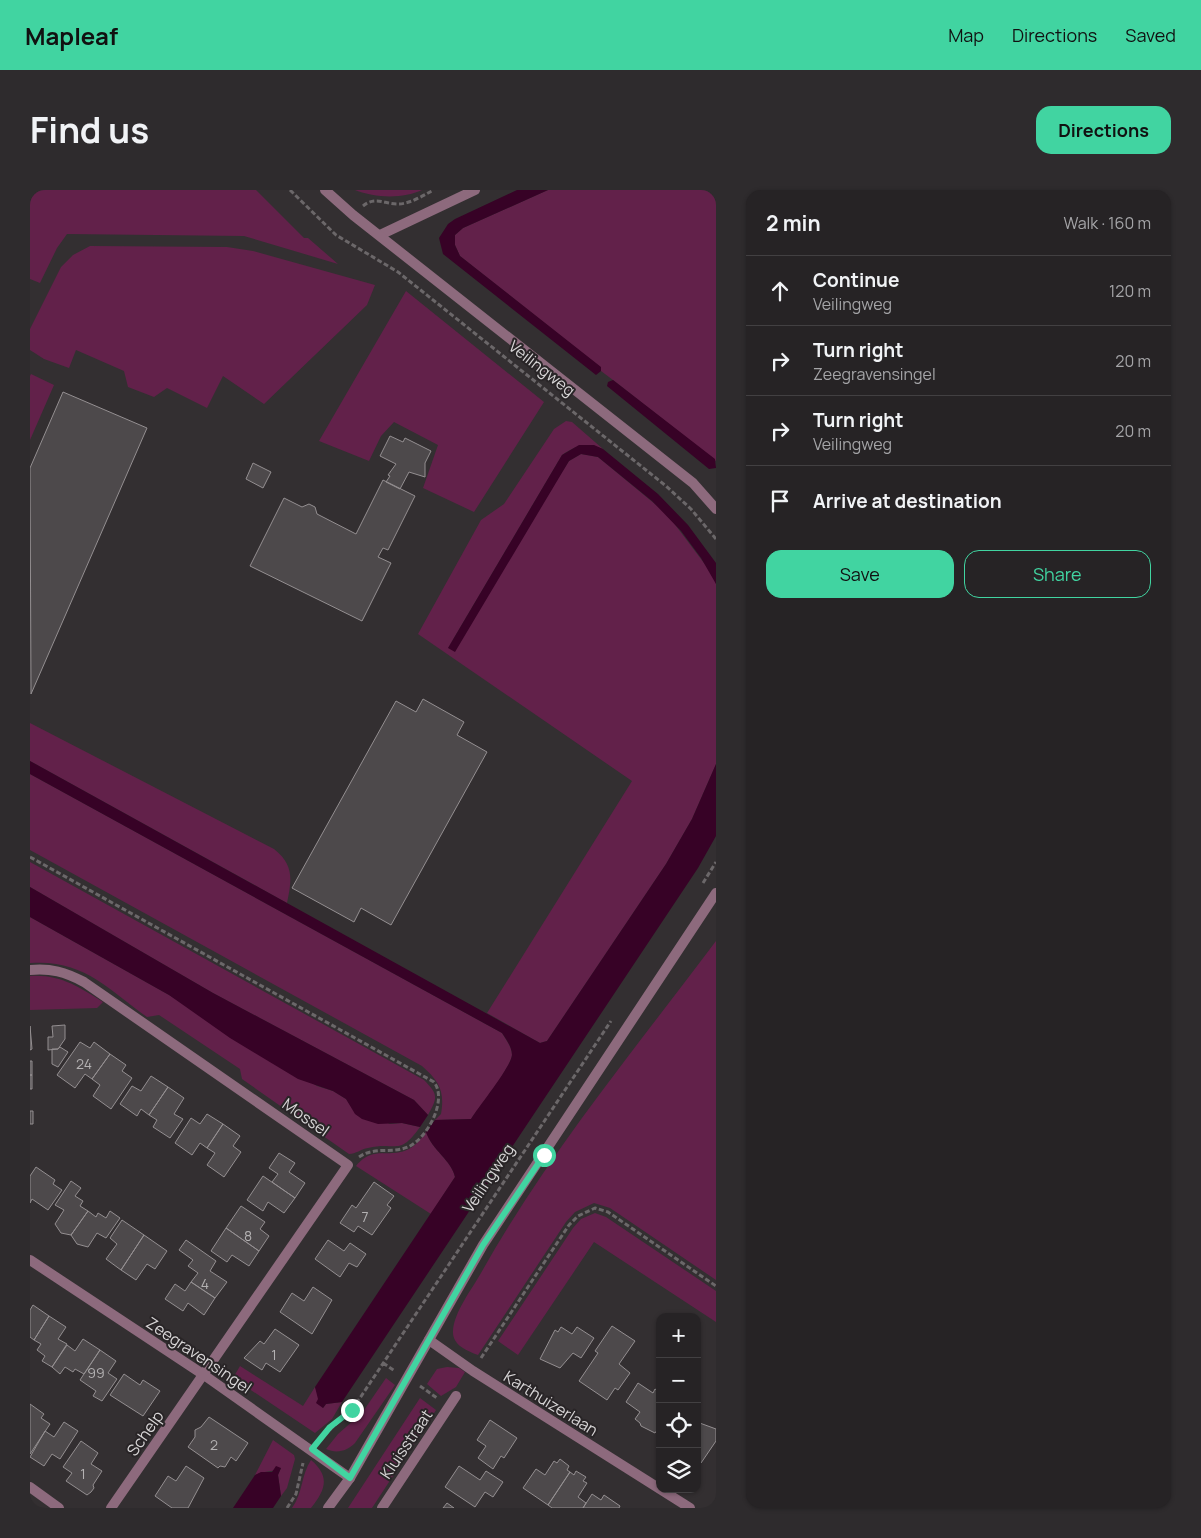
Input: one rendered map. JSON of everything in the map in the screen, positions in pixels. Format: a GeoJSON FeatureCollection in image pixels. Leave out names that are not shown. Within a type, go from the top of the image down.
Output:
{"type":"FeatureCollection","features":[{"type":"Feature","properties":{"kind":"street","name":"Veilingweg"},"geometry":{"type":"LineString","coordinates":[[325,190],[353,215],[693,483],[716,509]]}},
{"type":"Feature","properties":{"kind":"street"},"geometry":{"type":"LineString","coordinates":[[380,235],[475,190]]}},
{"type":"Feature","properties":{"kind":"street","name":"Veilingweg"},"geometry":{"type":"LineString","coordinates":[[328,1508],[350,1478],[483,1245],[716,893]]}},
{"type":"Feature","properties":{"kind":"street","name":"Mossel"},"geometry":{"type":"LineString","coordinates":[[30,970],[46,968],[66,972],[84,982],[348,1165]]}},
{"type":"Feature","properties":{"kind":"street"},"geometry":{"type":"LineString","coordinates":[[204,1375],[348,1165]]}},
{"type":"Feature","properties":{"kind":"street","name":"Zeegravensingel"},"geometry":{"type":"LineString","coordinates":[[30,1260],[204,1375],[312,1449],[350,1478]]}},
{"type":"Feature","properties":{"kind":"street","name":"Karthuizerlaan"},"geometry":{"type":"LineString","coordinates":[[429,1340],[473,1371],[656,1486]]}},
{"type":"Feature","properties":{"kind":"street","name":"Schelp"},"geometry":{"type":"LineString","coordinates":[[112,1508],[204,1375]]}},
{"type":"Feature","properties":{"kind":"street","name":"Kluisstraat"},"geometry":{"type":"LineString","coordinates":[[382,1508],[456,1396]]}},
{"type":"Feature","properties":{"kind":"street"},"geometry":{"type":"LineString","coordinates":[[30,1487],[59,1508]]}},
{"type":"Feature","properties":{"kind":"street","name":"Karthuizerlaan"},"geometry":{"type":"LineString","coordinates":[[666,1493],[690,1508]]}},
{"type":"Feature","properties":{"kind":"path","name":"Veilingweg"},"geometry":{"type":"LineString","coordinates":[[290,190],[336,235],[398,272],[658,480],[691,509],[716,539]]}},
{"type":"Feature","properties":{"kind":"path"},"geometry":{"type":"LineString","coordinates":[[353,215],[369,202],[376,200],[398,204],[410,202],[435,190]]}},
{"type":"Feature","properties":{"kind":"path"},"geometry":{"type":"LineString","coordinates":[[30,856],[426,1076],[438,1088],[438,1106],[434,1118],[422,1134],[408,1147],[366,1152],[348,1165]]}},
{"type":"Feature","properties":{"kind":"path"},"geometry":{"type":"LineString","coordinates":[[700,888],[716,862]]}},
{"type":"Feature","properties":{"kind":"path","name":"Veilingweg"},"geometry":{"type":"LineString","coordinates":[[287,1508],[296,1494],[300,1469],[312,1449],[330,1427],[352,1410],[360,1399],[615,1015]]}},
{"type":"Feature","properties":{"kind":"path"},"geometry":{"type":"LineString","coordinates":[[473,1371],[570,1225],[578,1216],[595,1208],[608,1212],[716,1286]]}},
{"type":"Feature","properties":{"kind":"shaded area"},"geometry":{"type":"Polygon","coordinates":[[[30,190],[256,190],[304,238],[308,238],[338,264],[244,236],[67,234],[57,248],[40,283],[30,279],[30,190]]]}},
{"type":"Feature","properties":{"kind":"shaded area"},"geometry":{"type":"Polygon","coordinates":[[[355,190],[422,190],[406,195],[380,196],[355,190]]]}},
{"type":"Feature","properties":{"kind":"shaded area"},"geometry":{"type":"Polygon","coordinates":[[[517,190],[548,190],[463,228],[455,235],[455,245],[460,256],[601,367],[601,371],[596,375],[443,254],[439,238],[448,224],[517,190]]]}},
{"type":"Feature","properties":{"kind":"shaded area"},"geometry":{"type":"Polygon","coordinates":[[[548,190],[716,190],[716,461],[601,371],[600,367],[460,256],[455,245],[455,235],[463,228],[548,190]]]}},
{"type":"Feature","properties":{"kind":"shaded area"},"geometry":{"type":"Polygon","coordinates":[[[90,246],[227,247],[253,251],[375,285],[367,305],[264,404],[223,376],[207,408],[167,388],[154,397],[128,387],[124,371],[76,350],[69,368],[44,359],[30,350],[30,329],[61,267],[73,255],[90,246]]]}},
{"type":"Feature","properties":{"kind":"shaded area"},"geometry":{"type":"Polygon","coordinates":[[[406,291],[544,402],[474,512],[423,488],[438,445],[394,422],[381,436],[369,461],[319,441],[406,291]]]}},
{"type":"Feature","properties":{"kind":"shaded area"},"geometry":{"type":"Polygon","coordinates":[[[31,374],[54,385],[30,440],[30,376],[31,374]]]}},
{"type":"Feature","properties":{"kind":"shaded area"},"geometry":{"type":"Polygon","coordinates":[[[613,380],[715,459],[716,468],[709,469],[607,386],[608,382],[613,380]]]}},
{"type":"Feature","properties":{"kind":"shaded area"},"geometry":{"type":"Polygon","coordinates":[[[566,421],[572,422],[603,449],[586,445],[572,449],[562,455],[448,648],[569,461],[581,454],[598,457],[667,514],[713,575],[716,584],[716,764],[692,819],[666,864],[547,1041],[540,1043],[487,1013],[632,781],[418,634],[481,520],[504,504],[554,429],[566,421]]]}},
{"type":"Feature","properties":{"kind":"shaded area"},"geometry":{"type":"Polygon","coordinates":[[[579,445],[594,445],[603,449],[658,494],[688,525],[716,563],[716,584],[701,558],[681,531],[652,501],[598,457],[581,454],[569,461],[455,652],[448,648],[562,455],[579,445]]]}},
{"type":"Feature","properties":{"kind":"shaded area"},"geometry":{"type":"Polygon","coordinates":[[[30,723],[274,849],[285,861],[290,873],[287,903],[30,761],[30,723]]]}},
{"type":"Feature","properties":{"kind":"shaded area"},"geometry":{"type":"Polygon","coordinates":[[[30,761],[540,1043],[547,1041],[666,864],[692,819],[716,764],[716,836],[698,868],[342,1402],[326,1404],[323,1408],[316,1403],[318,1399],[315,1387],[455,1177],[450,1166],[426,1132],[435,1120],[471,1119],[510,1061],[512,1052],[510,1046],[502,1033],[30,774],[30,761]]]}},
{"type":"Feature","properties":{"kind":"shaded area"},"geometry":{"type":"Polygon","coordinates":[[[30,774],[502,1033],[510,1046],[512,1055],[501,1077],[471,1119],[435,1120],[441,1114],[441,1093],[437,1082],[422,1066],[30,850],[30,774]]]}},
{"type":"Feature","properties":{"kind":"shaded area"},"geometry":{"type":"Polygon","coordinates":[[[30,862],[424,1080],[435,1096],[434,1104],[428,1115],[414,1100],[213,993],[30,887],[30,862]]]}},
{"type":"Feature","properties":{"kind":"shaded area"},"geometry":{"type":"Polygon","coordinates":[[[30,887],[213,993],[414,1100],[428,1115],[420,1127],[402,1123],[378,1124],[362,1119],[355,1114],[346,1099],[333,1091],[298,1079],[230,1038],[169,995],[30,917],[30,887]]]}},
{"type":"Feature","properties":{"kind":"shaded area"},"geometry":{"type":"Polygon","coordinates":[[[30,917],[169,995],[317,1086],[333,1091],[346,1099],[351,1106],[390,1124],[402,1123],[420,1127],[402,1145],[377,1146],[349,1154],[242,1079],[240,1069],[159,1015],[147,1017],[106,986],[80,971],[49,963],[30,963],[30,917]]]}},
{"type":"Feature","properties":{"kind":"shaded area"},"geometry":{"type":"Polygon","coordinates":[[[716,941],[716,1280],[610,1208],[594,1203],[575,1212],[566,1222],[478,1355],[465,1349],[458,1344],[453,1336],[454,1324],[464,1301],[507,1229],[593,1103],[716,941]]]}},
{"type":"Feature","properties":{"kind":"shaded area"},"geometry":{"type":"Polygon","coordinates":[[[30,976],[60,979],[103,1002],[97,1008],[30,1010],[30,976]]]}},
{"type":"Feature","properties":{"kind":"shaded area"},"geometry":{"type":"Polygon","coordinates":[[[426,1132],[450,1166],[455,1177],[431,1214],[356,1166],[373,1154],[398,1153],[407,1150],[416,1144],[426,1132]]]}},
{"type":"Feature","properties":{"kind":"shaded area"},"geometry":{"type":"Polygon","coordinates":[[[595,1213],[606,1217],[716,1291],[716,1322],[594,1242],[518,1355],[498,1341],[573,1228],[581,1219],[595,1213]]]}},
{"type":"Feature","properties":{"kind":"shaded area"},"geometry":{"type":"Polygon","coordinates":[[[240,1366],[303,1406],[315,1387],[323,1408],[326,1404],[342,1402],[332,1419],[315,1433],[233,1378],[240,1366]]]}},
{"type":"Feature","properties":{"kind":"shaded area"},"geometry":{"type":"Polygon","coordinates":[[[447,1367],[459,1368],[465,1372],[456,1387],[441,1396],[427,1384],[437,1369],[447,1367]]]}},
{"type":"Feature","properties":{"kind":"shaded area"},"geometry":{"type":"Polygon","coordinates":[[[386,1378],[395,1385],[355,1443],[342,1451],[326,1449],[338,1434],[362,1413],[386,1378]]]}},
{"type":"Feature","properties":{"kind":"shaded area"},"geometry":{"type":"Polygon","coordinates":[[[420,1398],[436,1410],[372,1508],[348,1508],[420,1398]]]}},
{"type":"Feature","properties":{"kind":"shaded area"},"geometry":{"type":"Polygon","coordinates":[[[273,1440],[294,1455],[295,1459],[287,1488],[281,1496],[278,1475],[281,1468],[255,1475],[273,1440]]]}},
{"type":"Feature","properties":{"kind":"shaded area"},"geometry":{"type":"Polygon","coordinates":[[[311,1460],[321,1472],[323,1478],[324,1484],[320,1495],[311,1508],[292,1508],[296,1502],[305,1472],[311,1460]]]}},
{"type":"Feature","properties":{"kind":"shaded area"},"geometry":{"type":"Polygon","coordinates":[[[276,1466],[281,1468],[278,1475],[281,1496],[273,1508],[233,1508],[255,1475],[261,1472],[272,1472],[276,1466]]]}},
{"type":"Feature","properties":{"kind":"building"},"geometry":{"type":"Polygon","coordinates":[[[63,392],[147,428],[31,694],[30,468],[63,392]]]}},
{"type":"Feature","properties":{"kind":"building"},"geometry":{"type":"Polygon","coordinates":[[[390,436],[403,442],[405,438],[431,451],[425,463],[425,477],[409,472],[400,489],[386,482],[390,476],[388,475],[396,464],[380,456],[390,436]]]}},
{"type":"Feature","properties":{"kind":"building"},"geometry":{"type":"Polygon","coordinates":[[[253,463],[271,472],[263,488],[246,479],[253,463]]]}},
{"type":"Feature","properties":{"kind":"building"},"geometry":{"type":"Polygon","coordinates":[[[383,480],[415,496],[388,550],[383,548],[378,557],[391,563],[362,621],[250,566],[284,498],[302,507],[309,504],[315,507],[317,514],[356,534],[383,480]]]}},
{"type":"Feature","properties":{"kind":"building"},"geometry":{"type":"Polygon","coordinates":[[[423,699],[464,722],[457,735],[487,752],[391,925],[361,908],[354,922],[292,888],[396,701],[416,712],[423,699]]]}},
{"type":"Feature","properties":{"kind":"building"},"geometry":{"type":"Polygon","coordinates":[[[65,1025],[65,1039],[58,1049],[48,1050],[48,1037],[53,1037],[52,1026],[65,1025]]]}},
{"type":"Feature","properties":{"kind":"building"},"geometry":{"type":"Polygon","coordinates":[[[30,1026],[32,1049],[30,1050],[30,1026]]]}},
{"type":"Feature","properties":{"kind":"building"},"geometry":{"type":"Polygon","coordinates":[[[80,1042],[90,1048],[94,1042],[110,1054],[92,1079],[85,1074],[75,1088],[57,1075],[80,1042]]]}},
{"type":"Feature","properties":{"kind":"building"},"geometry":{"type":"Polygon","coordinates":[[[60,1047],[68,1052],[58,1067],[52,1064],[52,1049],[60,1047]]]}},
{"type":"Feature","properties":{"kind":"building"},"geometry":{"type":"Polygon","coordinates":[[[110,1054],[126,1065],[122,1071],[132,1078],[111,1109],[93,1096],[100,1085],[92,1079],[110,1054]]]}},
{"type":"Feature","properties":{"kind":"building"},"geometry":{"type":"Polygon","coordinates":[[[30,1061],[32,1061],[32,1075],[30,1075],[30,1061]]]}},
{"type":"Feature","properties":{"kind":"building"},"geometry":{"type":"Polygon","coordinates":[[[30,1075],[32,1075],[32,1089],[30,1089],[30,1075]]]}},
{"type":"Feature","properties":{"kind":"building"},"geometry":{"type":"Polygon","coordinates":[[[151,1076],[168,1087],[149,1115],[141,1109],[137,1116],[120,1104],[132,1086],[141,1091],[151,1076]]]}},
{"type":"Feature","properties":{"kind":"building"},"geometry":{"type":"Polygon","coordinates":[[[168,1087],[184,1098],[174,1114],[183,1119],[170,1138],[153,1127],[157,1120],[149,1115],[168,1087]]]}},
{"type":"Feature","properties":{"kind":"building"},"geometry":{"type":"Polygon","coordinates":[[[30,1111],[33,1111],[33,1124],[30,1124],[30,1111]]]}},
{"type":"Feature","properties":{"kind":"building"},"geometry":{"type":"Polygon","coordinates":[[[207,1114],[223,1124],[207,1148],[200,1143],[192,1155],[175,1143],[191,1118],[200,1124],[207,1114]]]}},
{"type":"Feature","properties":{"kind":"building"},"geometry":{"type":"Polygon","coordinates":[[[223,1124],[240,1136],[233,1146],[241,1152],[224,1177],[207,1165],[215,1153],[207,1148],[223,1124]]]}},
{"type":"Feature","properties":{"kind":"building"},"geometry":{"type":"Polygon","coordinates":[[[279,1153],[295,1163],[289,1172],[305,1183],[295,1198],[272,1182],[278,1174],[269,1168],[279,1153]]]}},
{"type":"Feature","properties":{"kind":"building"},"geometry":{"type":"Polygon","coordinates":[[[36,1167],[55,1180],[53,1184],[62,1190],[48,1210],[32,1199],[30,1203],[30,1176],[36,1167]]]}},
{"type":"Feature","properties":{"kind":"building"},"geometry":{"type":"Polygon","coordinates":[[[263,1176],[295,1198],[284,1213],[268,1202],[263,1211],[247,1200],[263,1176]]]}},
{"type":"Feature","properties":{"kind":"building"},"geometry":{"type":"Polygon","coordinates":[[[71,1181],[81,1188],[75,1196],[83,1201],[80,1206],[88,1211],[71,1235],[61,1233],[55,1224],[64,1210],[55,1205],[71,1181]]]}},
{"type":"Feature","properties":{"kind":"building"},"geometry":{"type":"Polygon","coordinates":[[[374,1182],[394,1196],[387,1205],[391,1208],[372,1235],[358,1226],[354,1232],[340,1223],[352,1205],[356,1208],[374,1182]]]}},
{"type":"Feature","properties":{"kind":"building"},"geometry":{"type":"Polygon","coordinates":[[[241,1206],[265,1222],[260,1229],[269,1236],[259,1251],[226,1228],[241,1206]]]}},
{"type":"Feature","properties":{"kind":"building"},"geometry":{"type":"Polygon","coordinates":[[[88,1211],[96,1217],[98,1213],[106,1218],[110,1211],[120,1218],[106,1238],[97,1233],[88,1247],[77,1244],[71,1235],[88,1211]]]}},
{"type":"Feature","properties":{"kind":"building"},"geometry":{"type":"Polygon","coordinates":[[[122,1220],[144,1235],[121,1270],[106,1259],[117,1244],[110,1238],[122,1220]]]}},
{"type":"Feature","properties":{"kind":"building"},"geometry":{"type":"Polygon","coordinates":[[[226,1228],[259,1251],[249,1266],[232,1255],[227,1262],[211,1251],[226,1228]]]}},
{"type":"Feature","properties":{"kind":"building"},"geometry":{"type":"Polygon","coordinates":[[[144,1235],[167,1251],[155,1269],[147,1264],[136,1280],[121,1270],[144,1235]]]}},
{"type":"Feature","properties":{"kind":"building"},"geometry":{"type":"Polygon","coordinates":[[[186,1240],[216,1261],[210,1271],[227,1282],[215,1298],[191,1282],[198,1273],[188,1266],[193,1260],[179,1250],[186,1240]]]}},
{"type":"Feature","properties":{"kind":"building"},"geometry":{"type":"Polygon","coordinates":[[[328,1240],[344,1251],[350,1243],[366,1254],[357,1267],[349,1263],[340,1277],[315,1259],[328,1240]]]}},
{"type":"Feature","properties":{"kind":"building"},"geometry":{"type":"Polygon","coordinates":[[[191,1282],[215,1298],[204,1315],[188,1303],[183,1311],[165,1299],[175,1284],[185,1291],[191,1282]]]}},
{"type":"Feature","properties":{"kind":"building"},"geometry":{"type":"Polygon","coordinates":[[[313,1287],[332,1300],[312,1334],[280,1312],[292,1293],[304,1301],[313,1287]]]}},
{"type":"Feature","properties":{"kind":"building"},"geometry":{"type":"Polygon","coordinates":[[[33,1305],[49,1316],[34,1340],[30,1337],[30,1310],[33,1305]]]}},
{"type":"Feature","properties":{"kind":"building"},"geometry":{"type":"Polygon","coordinates":[[[49,1316],[66,1327],[58,1339],[67,1344],[52,1367],[42,1361],[45,1356],[37,1350],[41,1344],[34,1340],[49,1316]]]}},
{"type":"Feature","properties":{"kind":"building"},"geometry":{"type":"Polygon","coordinates":[[[612,1326],[635,1341],[619,1364],[630,1373],[618,1390],[615,1388],[607,1400],[579,1381],[598,1353],[595,1351],[612,1326]]]}},
{"type":"Feature","properties":{"kind":"building"},"geometry":{"type":"Polygon","coordinates":[[[561,1327],[572,1334],[577,1327],[594,1338],[581,1358],[573,1353],[560,1368],[540,1359],[555,1330],[558,1332],[561,1327]]]}},
{"type":"Feature","properties":{"kind":"building"},"geometry":{"type":"Polygon","coordinates":[[[275,1329],[299,1345],[280,1372],[266,1363],[262,1370],[244,1358],[260,1341],[264,1344],[275,1329]]]}},
{"type":"Feature","properties":{"kind":"building"},"geometry":{"type":"Polygon","coordinates":[[[83,1339],[100,1350],[84,1374],[75,1369],[73,1372],[65,1367],[60,1374],[52,1367],[67,1345],[75,1351],[83,1339]]]}},
{"type":"Feature","properties":{"kind":"building"},"geometry":{"type":"Polygon","coordinates":[[[100,1350],[116,1361],[108,1373],[117,1379],[102,1401],[93,1396],[96,1391],[80,1380],[100,1350]]]}},
{"type":"Feature","properties":{"kind":"building"},"geometry":{"type":"Polygon","coordinates":[[[124,1374],[140,1385],[143,1380],[160,1391],[143,1416],[110,1395],[124,1374]]]}},
{"type":"Feature","properties":{"kind":"building"},"geometry":{"type":"Polygon","coordinates":[[[638,1383],[653,1393],[656,1390],[655,1433],[641,1426],[635,1419],[640,1412],[626,1402],[638,1383]]]}},
{"type":"Feature","properties":{"kind":"building"},"geometry":{"type":"Polygon","coordinates":[[[30,1404],[44,1414],[41,1418],[50,1424],[30,1454],[30,1404]]]}},
{"type":"Feature","properties":{"kind":"building"},"geometry":{"type":"Polygon","coordinates":[[[209,1417],[248,1443],[236,1461],[231,1457],[225,1467],[220,1466],[218,1468],[188,1447],[195,1437],[195,1430],[201,1427],[209,1417]]]}},
{"type":"Feature","properties":{"kind":"building"},"geometry":{"type":"Polygon","coordinates":[[[490,1420],[517,1438],[504,1458],[501,1456],[493,1469],[478,1458],[486,1446],[477,1440],[490,1420]]]}},
{"type":"Feature","properties":{"kind":"building"},"geometry":{"type":"Polygon","coordinates":[[[64,1422],[78,1431],[60,1459],[52,1454],[44,1466],[30,1457],[45,1431],[54,1437],[64,1422]]]}},
{"type":"Feature","properties":{"kind":"building"},"geometry":{"type":"Polygon","coordinates":[[[701,1423],[716,1429],[716,1441],[701,1463],[701,1423]]]}},
{"type":"Feature","properties":{"kind":"building"},"geometry":{"type":"Polygon","coordinates":[[[81,1441],[98,1453],[91,1464],[102,1471],[93,1485],[94,1488],[87,1495],[66,1481],[72,1473],[63,1467],[81,1441]]]}},
{"type":"Feature","properties":{"kind":"building"},"geometry":{"type":"Polygon","coordinates":[[[560,1459],[569,1466],[567,1470],[570,1472],[548,1505],[523,1488],[536,1469],[545,1475],[554,1461],[557,1463],[560,1459]]]}},
{"type":"Feature","properties":{"kind":"building"},"geometry":{"type":"Polygon","coordinates":[[[186,1466],[204,1478],[188,1508],[172,1508],[155,1496],[168,1476],[176,1481],[186,1466]]]}},
{"type":"Feature","properties":{"kind":"building"},"geometry":{"type":"Polygon","coordinates":[[[459,1466],[480,1480],[486,1471],[503,1482],[493,1497],[485,1492],[475,1507],[445,1487],[459,1466]]]}},
{"type":"Feature","properties":{"kind":"building"},"geometry":{"type":"Polygon","coordinates":[[[576,1471],[586,1477],[583,1481],[587,1483],[578,1497],[586,1503],[583,1508],[552,1508],[548,1505],[570,1472],[574,1475],[576,1471]]]}},
{"type":"Feature","properties":{"kind":"building"},"geometry":{"type":"Polygon","coordinates":[[[592,1494],[601,1500],[604,1495],[620,1506],[619,1508],[583,1508],[592,1494]]]}},
{"type":"Feature","properties":{"kind":"building"},"geometry":{"type":"Polygon","coordinates":[[[447,1503],[454,1508],[443,1508],[447,1503]]]}},
{"type":"Feature","properties":{"kind":"route"},"geometry":{"type":"LineString","coordinates":[[352,1410],[330,1427],[312,1449],[350,1478],[483,1245],[544,1155]]}}]}
